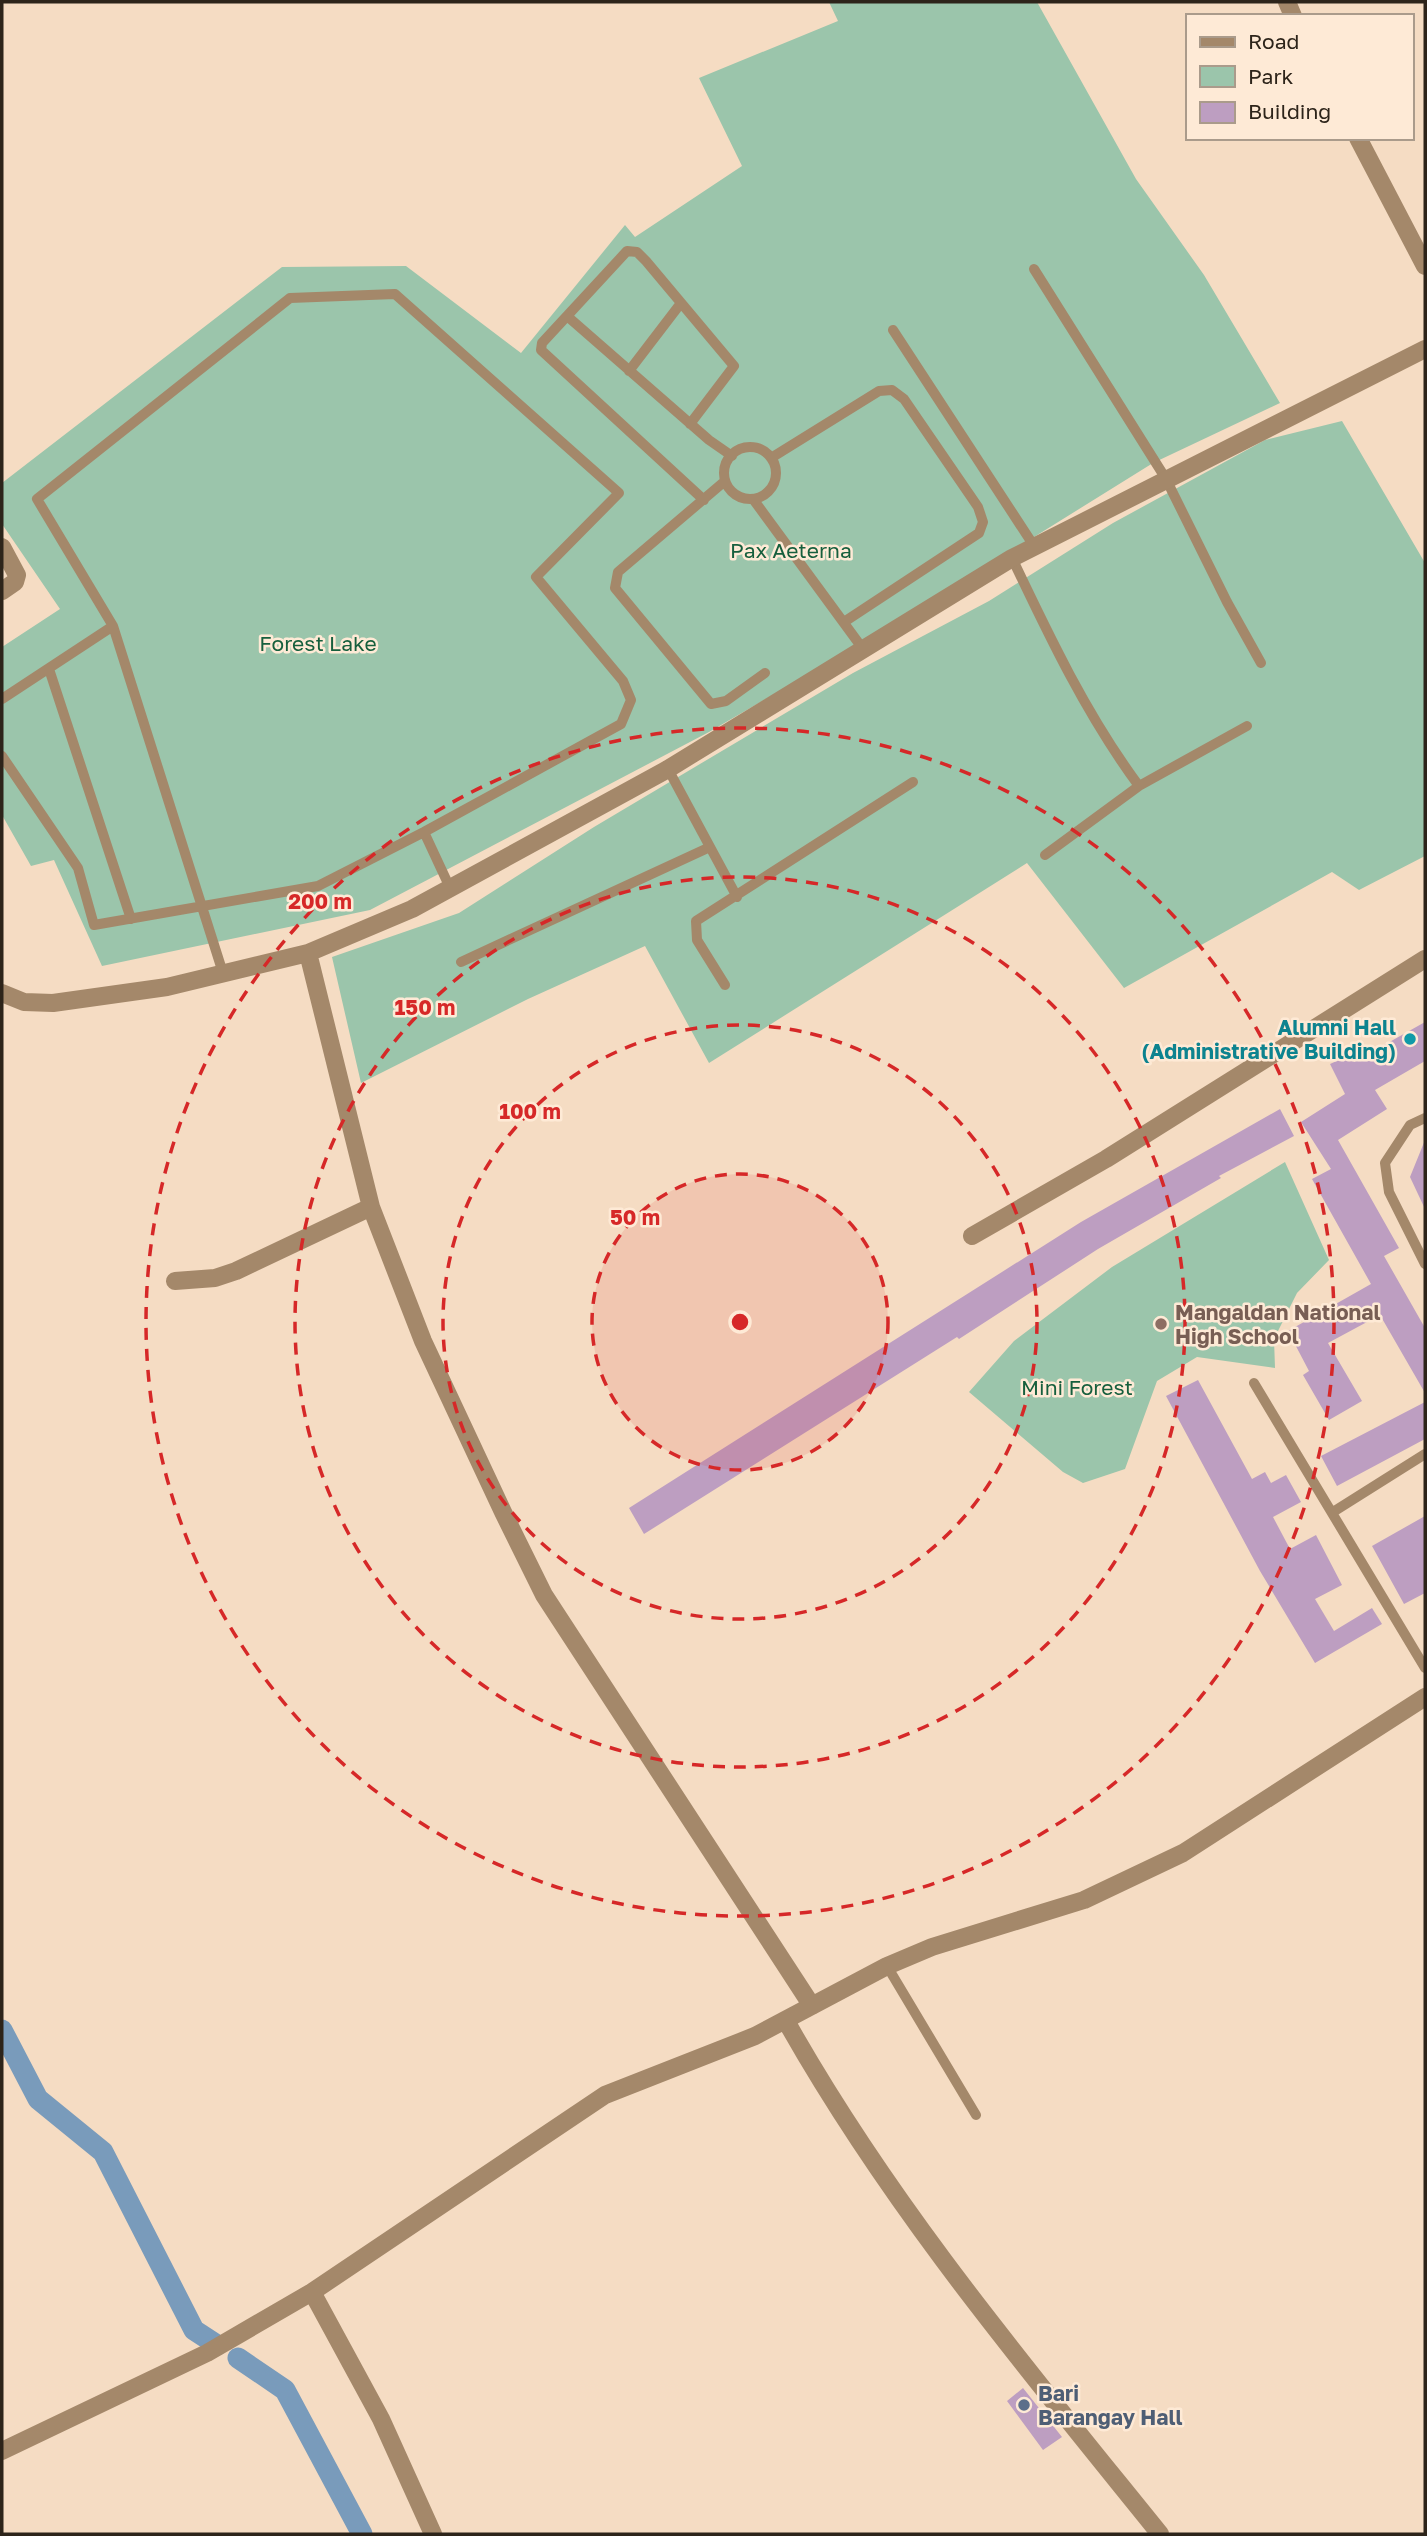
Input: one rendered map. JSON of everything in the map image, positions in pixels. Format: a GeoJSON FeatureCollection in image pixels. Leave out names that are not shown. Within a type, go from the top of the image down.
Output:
{"type":"FeatureCollection","features":[{"type":"Feature","properties":{"kind":"street"},"geometry":{"type":"LineString","coordinates":[[1359,140],[1425,266]]}},
{"type":"Feature","properties":{"kind":"street"},"geometry":{"type":"LineString","coordinates":[[2,993],[24,1002],[63,1002],[167,987],[308,953],[451,890],[668,769],[1012,558],[1425,349]]}},
{"type":"Feature","properties":{"kind":"street"},"geometry":{"type":"LineString","coordinates":[[2,547],[17,575],[15,582],[2,591]]}},
{"type":"Feature","properties":{"kind":"street"},"geometry":{"type":"LineString","coordinates":[[308,953],[371,1207],[423,1341],[544,1595],[812,2006]]}},
{"type":"Feature","properties":{"kind":"street"},"geometry":{"type":"LineString","coordinates":[[972,1236],[1106,1159],[1425,959]]}},
{"type":"Feature","properties":{"kind":"street"},"geometry":{"type":"LineString","coordinates":[[175,1281],[215,1278],[236,1271],[371,1207]]}},
{"type":"Feature","properties":{"kind":"street"},"geometry":{"type":"LineString","coordinates":[[2,2451],[207,2353],[312,2292],[605,2095],[700,2060],[786,2021],[887,1966],[932,1947],[1084,1900],[1183,1853],[1425,1697]]}},
{"type":"Feature","properties":{"kind":"street"},"geometry":{"type":"LineString","coordinates":[[786,2021],[888,2186],[1020,2359],[1160,2534]]}},
{"type":"Feature","properties":{"kind":"street"},"geometry":{"type":"LineString","coordinates":[[312,2292],[381,2420],[433,2534]]}},
{"type":"Feature","properties":{"kind":"lane"},"geometry":{"type":"LineString","coordinates":[[690,424],[734,366],[637,252],[630,250],[618,258],[542,344],[542,354],[704,500]]}},
{"type":"Feature","properties":{"kind":"lane"},"geometry":{"type":"LineString","coordinates":[[1034,269],[1166,479],[1227,602],[1261,663]]}},
{"type":"Feature","properties":{"kind":"lane"},"geometry":{"type":"LineString","coordinates":[[2,755],[78,868],[94,925],[204,904],[318,886],[424,832],[621,724],[631,700],[623,681],[536,577],[619,493],[395,294],[290,299],[37,499],[113,626],[204,904],[223,973]]}},
{"type":"Feature","properties":{"kind":"lane"},"geometry":{"type":"LineString","coordinates":[[629,371],[681,303]]}},
{"type":"Feature","properties":{"kind":"lane"},"geometry":{"type":"LineString","coordinates":[[567,316],[690,424],[732,456]]}},
{"type":"Feature","properties":{"kind":"lane"},"geometry":{"type":"LineString","coordinates":[[893,330],[1034,546]]}},
{"type":"Feature","properties":{"kind":"lane"},"geometry":{"type":"LineString","coordinates":[[771,458],[879,391],[892,390],[904,399],[978,507],[982,522],[979,533],[844,622]]}},
{"type":"Feature","properties":{"kind":"lane"},"geometry":{"type":"LineString","coordinates":[[747,448],[756,448],[771,458],[775,466],[774,484],[762,496],[753,499],[736,495],[726,481],[726,463],[732,456],[747,448]]}},
{"type":"Feature","properties":{"kind":"lane"},"geometry":{"type":"LineString","coordinates":[[726,481],[618,572],[615,588],[710,704],[726,701],[765,673]]}},
{"type":"Feature","properties":{"kind":"lane"},"geometry":{"type":"LineString","coordinates":[[753,499],[863,649]]}},
{"type":"Feature","properties":{"kind":"lane"},"geometry":{"type":"LineString","coordinates":[[1012,558],[1052,643],[1123,766],[1139,786]]}},
{"type":"Feature","properties":{"kind":"lane"},"geometry":{"type":"LineString","coordinates":[[2,699],[113,626]]}},
{"type":"Feature","properties":{"kind":"lane"},"geometry":{"type":"LineString","coordinates":[[49,669],[131,919]]}},
{"type":"Feature","properties":{"kind":"lane"},"geometry":{"type":"LineString","coordinates":[[1045,855],[1139,786],[1247,726]]}},
{"type":"Feature","properties":{"kind":"lane"},"geometry":{"type":"LineString","coordinates":[[668,769],[737,897]]}},
{"type":"Feature","properties":{"kind":"lane"},"geometry":{"type":"LineString","coordinates":[[725,985],[697,940],[696,921],[913,782]]}},
{"type":"Feature","properties":{"kind":"lane"},"geometry":{"type":"LineString","coordinates":[[424,832],[451,890]]}},
{"type":"Feature","properties":{"kind":"lane"},"geometry":{"type":"LineString","coordinates":[[461,962],[710,846]]}},
{"type":"Feature","properties":{"kind":"lane"},"geometry":{"type":"LineString","coordinates":[[1425,1118],[1410,1125],[1385,1163],[1389,1192],[1425,1264]]}},
{"type":"Feature","properties":{"kind":"lane"},"geometry":{"type":"LineString","coordinates":[[1254,1383],[1425,1668]]}},
{"type":"Feature","properties":{"kind":"lane"},"geometry":{"type":"LineString","coordinates":[[1333,1512],[1425,1454]]}},
{"type":"Feature","properties":{"kind":"lane"},"geometry":{"type":"LineString","coordinates":[[887,1966],[976,2115]]}},
{"type":"Feature","properties":{"kind":"green space"},"geometry":{"type":"Polygon","coordinates":[[[829,2],[1037,2],[1136,179],[1204,275],[1280,403],[1153,463],[883,631],[709,732],[370,910],[102,966],[54,860],[31,866],[2,815],[2,647],[60,609],[2,524],[2,483],[282,267],[406,266],[521,353],[625,225],[635,237],[742,166],[699,78],[838,21],[829,2]]]}},
{"type":"Feature","properties":{"kind":"green space"},"geometry":{"type":"Polygon","coordinates":[[[1342,421],[1425,563],[1425,856],[1359,890],[1332,872],[1124,988],[1027,863],[709,1063],[645,946],[528,999],[361,1083],[332,957],[459,913],[594,827],[853,673],[989,601],[1113,523],[1265,440],[1342,421]]]}},
{"type":"Feature","properties":{"kind":"green space","name":"Mini Forest"},"geometry":{"type":"Polygon","coordinates":[[[1285,1162],[1329,1260],[1297,1293],[1274,1339],[1275,1368],[1197,1357],[1157,1381],[1125,1469],[1083,1483],[1063,1472],[969,1392],[1014,1341],[1112,1267],[1285,1162]]]}},
{"type":"Feature","properties":{"kind":"building"},"geometry":{"type":"Polygon","coordinates":[[[1425,1022],[1425,1061],[1375,1090],[1387,1109],[1338,1140],[1399,1248],[1384,1256],[1425,1328],[1425,1393],[1380,1315],[1328,1343],[1362,1401],[1329,1420],[1303,1375],[1309,1371],[1288,1331],[1371,1284],[1312,1179],[1331,1169],[1301,1122],[1345,1094],[1330,1064],[1350,1055],[1354,1062],[1425,1022]]]}},
{"type":"Feature","properties":{"kind":"building"},"geometry":{"type":"Polygon","coordinates":[[[1280,1109],[1294,1136],[1219,1176],[1221,1178],[1098,1249],[959,1339],[957,1337],[644,1534],[629,1508],[1081,1222],[1280,1109]]]}},
{"type":"Feature","properties":{"kind":"building"},"geometry":{"type":"Polygon","coordinates":[[[1425,1140],[1425,1209],[1410,1177],[1425,1140]]]}},
{"type":"Feature","properties":{"kind":"building"},"geometry":{"type":"Polygon","coordinates":[[[1198,1380],[1252,1479],[1265,1472],[1271,1483],[1286,1475],[1301,1502],[1273,1517],[1290,1549],[1316,1535],[1342,1585],[1315,1599],[1334,1631],[1372,1608],[1382,1624],[1315,1663],[1260,1571],[1166,1396],[1198,1380]]]}},
{"type":"Feature","properties":{"kind":"building"},"geometry":{"type":"Polygon","coordinates":[[[1425,1402],[1425,1439],[1337,1486],[1321,1456],[1425,1402]]]}},
{"type":"Feature","properties":{"kind":"building"},"geometry":{"type":"Polygon","coordinates":[[[1425,1516],[1425,1593],[1404,1604],[1372,1546],[1425,1516]]]}},
{"type":"Feature","properties":{"kind":"building"},"geometry":{"type":"Polygon","coordinates":[[[1023,2388],[1062,2437],[1043,2450],[1007,2401],[1023,2388]]]}},
{"type":"Feature","properties":{"kind":"waterway"},"geometry":{"type":"LineString","coordinates":[[2,2030],[38,2099],[103,2152],[194,2330],[217,2345]]}},
{"type":"Feature","properties":{"kind":"waterway"},"geometry":{"type":"LineString","coordinates":[[238,2358],[285,2390],[362,2534]]}},
{"type":"Feature","properties":{"kind":"place","name":"Alumni Hall (Administrative Building)"},"geometry":{"type":"Point","coordinates":[1410,1039]}},
{"type":"Feature","properties":{"kind":"place","name":"Mangaldan National High School"},"geometry":{"type":"Point","coordinates":[1161,1324]}},
{"type":"Feature","properties":{"kind":"place","name":"Bari Barangay Hall"},"geometry":{"type":"Point","coordinates":[1024,2405]}},
{"type":"Feature","properties":{"kind":"park label","name":"Pax Aeterna"},"geometry":{"type":"Point","coordinates":[791,550]}},
{"type":"Feature","properties":{"kind":"park label","name":"Forest Lake"},"geometry":{"type":"Point","coordinates":[318,643]}}]}
